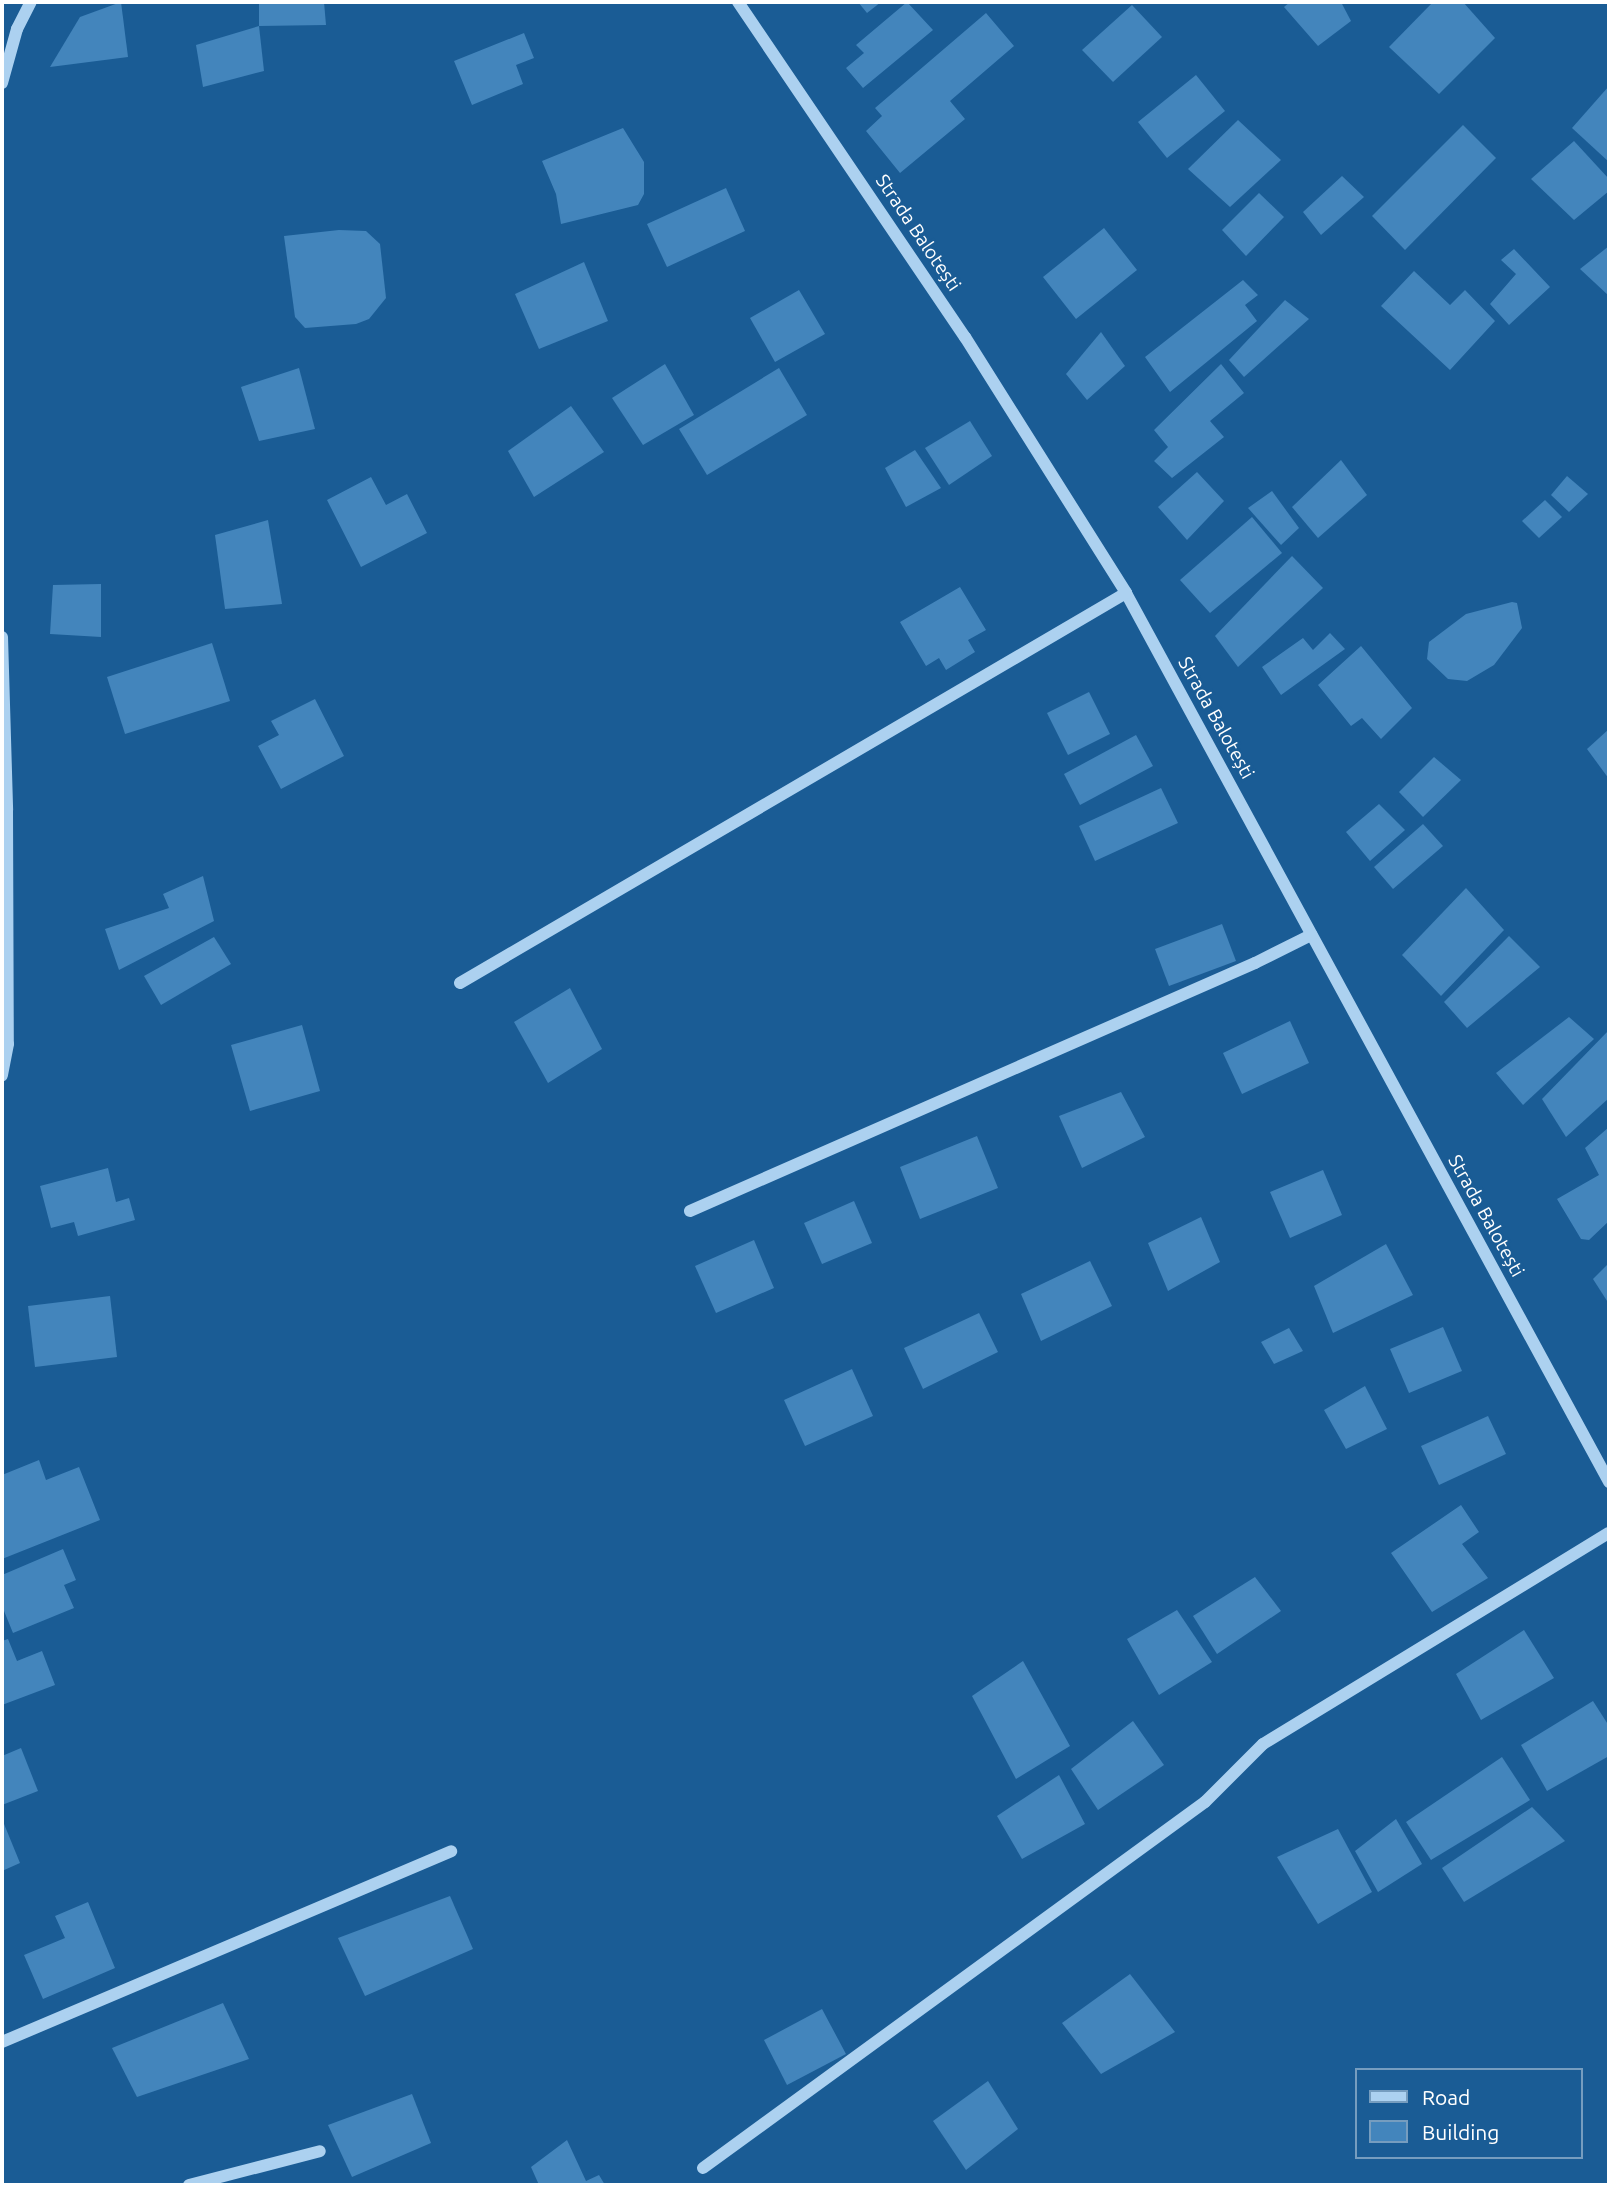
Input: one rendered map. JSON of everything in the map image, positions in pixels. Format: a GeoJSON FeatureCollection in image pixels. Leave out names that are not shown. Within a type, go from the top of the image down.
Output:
{"type":"FeatureCollection","features":[{"type":"Feature","properties":{"kind":"street"},"geometry":{"type":"LineString","coordinates":[[2,83],[17,29],[31,2]]}},
{"type":"Feature","properties":{"kind":"street","name":"Strada Balotești"},"geometry":{"type":"LineString","coordinates":[[738,2],[965,337],[1126,593],[1609,1482]]}},
{"type":"Feature","properties":{"kind":"street"},"geometry":{"type":"LineString","coordinates":[[460,983],[1126,593]]}},
{"type":"Feature","properties":{"kind":"street"},"geometry":{"type":"LineString","coordinates":[[2,637],[7,810],[8,1044],[2,1075]]}},
{"type":"Feature","properties":{"kind":"street"},"geometry":{"type":"LineString","coordinates":[[690,1211],[1255,963],[1311,935]]}},
{"type":"Feature","properties":{"kind":"street"},"geometry":{"type":"LineString","coordinates":[[702,2168],[1205,1802],[1263,1744],[1609,1533]]}},
{"type":"Feature","properties":{"kind":"street"},"geometry":{"type":"LineString","coordinates":[[2,2042],[451,1851]]}},
{"type":"Feature","properties":{"kind":"street"},"geometry":{"type":"LineString","coordinates":[[189,2185],[320,2151]]}},
{"type":"Feature","properties":{"kind":"building"},"geometry":{"type":"Polygon","coordinates":[[[121,2],[128,57],[50,67],[80,17],[121,2]]]}},
{"type":"Feature","properties":{"kind":"building"},"geometry":{"type":"Polygon","coordinates":[[[259,2],[324,2],[326,25],[259,26],[259,2]]]}},
{"type":"Feature","properties":{"kind":"building"},"geometry":{"type":"Polygon","coordinates":[[[858,2],[881,2],[867,13],[858,2]]]}},
{"type":"Feature","properties":{"kind":"building"},"geometry":{"type":"Polygon","coordinates":[[[907,2],[933,30],[863,88],[846,68],[864,53],[856,45],[907,2]]]}},
{"type":"Feature","properties":{"kind":"building"},"geometry":{"type":"Polygon","coordinates":[[[1290,2],[1341,2],[1351,21],[1318,46],[1284,7],[1290,2]]]}},
{"type":"Feature","properties":{"kind":"building"},"geometry":{"type":"Polygon","coordinates":[[[1433,2],[1463,2],[1495,38],[1439,94],[1389,47],[1433,2]]]}},
{"type":"Feature","properties":{"kind":"building"},"geometry":{"type":"Polygon","coordinates":[[[1132,5],[1162,37],[1113,82],[1082,50],[1132,5]]]}},
{"type":"Feature","properties":{"kind":"building"},"geometry":{"type":"Polygon","coordinates":[[[986,13],[1014,46],[950,101],[965,119],[900,173],[866,131],[882,116],[875,108],[986,13]]]}},
{"type":"Feature","properties":{"kind":"building"},"geometry":{"type":"Polygon","coordinates":[[[259,26],[264,71],[203,87],[196,45],[259,26]]]}},
{"type":"Feature","properties":{"kind":"building"},"geometry":{"type":"Polygon","coordinates":[[[524,33],[534,58],[516,65],[523,84],[472,105],[454,61],[524,33]]]}},
{"type":"Feature","properties":{"kind":"building"},"geometry":{"type":"Polygon","coordinates":[[[1196,75],[1225,111],[1167,158],[1138,122],[1196,75]]]}},
{"type":"Feature","properties":{"kind":"building"},"geometry":{"type":"Polygon","coordinates":[[[1609,86],[1609,162],[1572,128],[1609,86]]]}},
{"type":"Feature","properties":{"kind":"building"},"geometry":{"type":"Polygon","coordinates":[[[1238,120],[1281,160],[1230,207],[1188,169],[1238,120]]]}},
{"type":"Feature","properties":{"kind":"building"},"geometry":{"type":"Polygon","coordinates":[[[1463,125],[1496,158],[1405,250],[1372,216],[1463,125]]]}},
{"type":"Feature","properties":{"kind":"building"},"geometry":{"type":"Polygon","coordinates":[[[623,128],[644,162],[644,194],[638,205],[561,224],[556,194],[542,161],[623,128]]]}},
{"type":"Feature","properties":{"kind":"building"},"geometry":{"type":"Polygon","coordinates":[[[1574,141],[1609,179],[1609,191],[1574,220],[1531,179],[1574,141]]]}},
{"type":"Feature","properties":{"kind":"building"},"geometry":{"type":"Polygon","coordinates":[[[1342,176],[1364,197],[1321,235],[1303,212],[1342,176]]]}},
{"type":"Feature","properties":{"kind":"building"},"geometry":{"type":"Polygon","coordinates":[[[726,188],[745,231],[667,267],[647,224],[726,188]]]}},
{"type":"Feature","properties":{"kind":"building"},"geometry":{"type":"Polygon","coordinates":[[[1259,193],[1284,217],[1246,256],[1222,230],[1259,193]]]}},
{"type":"Feature","properties":{"kind":"building"},"geometry":{"type":"Polygon","coordinates":[[[1104,228],[1137,270],[1076,319],[1043,277],[1104,228]]]}},
{"type":"Feature","properties":{"kind":"building"},"geometry":{"type":"Polygon","coordinates":[[[339,230],[366,231],[380,244],[386,298],[369,319],[356,324],[305,328],[295,317],[284,236],[339,230]]]}},
{"type":"Feature","properties":{"kind":"building"},"geometry":{"type":"Polygon","coordinates":[[[1609,246],[1609,296],[1580,269],[1609,246]]]}},
{"type":"Feature","properties":{"kind":"building"},"geometry":{"type":"Polygon","coordinates":[[[1514,249],[1550,287],[1509,325],[1490,304],[1516,274],[1501,260],[1514,249]]]}},
{"type":"Feature","properties":{"kind":"building"},"geometry":{"type":"Polygon","coordinates":[[[584,262],[608,321],[539,349],[515,294],[584,262]]]}},
{"type":"Feature","properties":{"kind":"building"},"geometry":{"type":"Polygon","coordinates":[[[1414,271],[1450,305],[1465,290],[1495,321],[1450,370],[1381,306],[1414,271]]]}},
{"type":"Feature","properties":{"kind":"building"},"geometry":{"type":"Polygon","coordinates":[[[1243,280],[1258,295],[1245,305],[1257,321],[1170,392],[1145,357],[1243,280]]]}},
{"type":"Feature","properties":{"kind":"building"},"geometry":{"type":"Polygon","coordinates":[[[799,290],[825,334],[775,362],[750,318],[799,290]]]}},
{"type":"Feature","properties":{"kind":"building"},"geometry":{"type":"Polygon","coordinates":[[[1285,300],[1309,319],[1244,377],[1229,360],[1285,300]]]}},
{"type":"Feature","properties":{"kind":"building"},"geometry":{"type":"Polygon","coordinates":[[[1101,332],[1125,366],[1087,400],[1066,374],[1101,332]]]}},
{"type":"Feature","properties":{"kind":"building"},"geometry":{"type":"Polygon","coordinates":[[[665,364],[694,415],[643,445],[612,398],[665,364]]]}},
{"type":"Feature","properties":{"kind":"building"},"geometry":{"type":"Polygon","coordinates":[[[1221,364],[1244,393],[1210,421],[1224,437],[1172,478],[1154,461],[1168,447],[1154,430],[1221,364]]]}},
{"type":"Feature","properties":{"kind":"building"},"geometry":{"type":"Polygon","coordinates":[[[299,368],[315,429],[259,441],[241,387],[299,368]]]}},
{"type":"Feature","properties":{"kind":"building"},"geometry":{"type":"Polygon","coordinates":[[[779,368],[807,415],[707,475],[679,429],[779,368]]]}},
{"type":"Feature","properties":{"kind":"building"},"geometry":{"type":"Polygon","coordinates":[[[571,406],[604,452],[534,497],[508,451],[571,406]]]}},
{"type":"Feature","properties":{"kind":"building"},"geometry":{"type":"Polygon","coordinates":[[[970,421],[992,456],[949,485],[925,448],[970,421]]]}},
{"type":"Feature","properties":{"kind":"building"},"geometry":{"type":"Polygon","coordinates":[[[915,450],[941,488],[906,507],[885,468],[915,450]]]}},
{"type":"Feature","properties":{"kind":"building"},"geometry":{"type":"Polygon","coordinates":[[[1341,460],[1367,495],[1318,538],[1292,507],[1341,460]]]}},
{"type":"Feature","properties":{"kind":"building"},"geometry":{"type":"Polygon","coordinates":[[[1197,472],[1224,501],[1187,540],[1158,507],[1197,472]]]}},
{"type":"Feature","properties":{"kind":"building"},"geometry":{"type":"Polygon","coordinates":[[[1567,476],[1588,494],[1569,512],[1551,495],[1567,476]]]}},
{"type":"Feature","properties":{"kind":"building"},"geometry":{"type":"Polygon","coordinates":[[[371,477],[386,505],[407,494],[427,533],[361,567],[327,500],[371,477]]]}},
{"type":"Feature","properties":{"kind":"building"},"geometry":{"type":"Polygon","coordinates":[[[1272,491],[1299,528],[1281,545],[1248,508],[1272,491]]]}},
{"type":"Feature","properties":{"kind":"building"},"geometry":{"type":"Polygon","coordinates":[[[1545,500],[1562,517],[1539,538],[1522,521],[1545,500]]]}},
{"type":"Feature","properties":{"kind":"building"},"geometry":{"type":"Polygon","coordinates":[[[1252,517],[1282,553],[1210,613],[1180,580],[1252,517]]]}},
{"type":"Feature","properties":{"kind":"building"},"geometry":{"type":"Polygon","coordinates":[[[268,520],[282,604],[225,609],[215,535],[268,520]]]}},
{"type":"Feature","properties":{"kind":"building"},"geometry":{"type":"Polygon","coordinates":[[[1292,556],[1323,588],[1238,667],[1215,636],[1292,556]]]}},
{"type":"Feature","properties":{"kind":"building"},"geometry":{"type":"Polygon","coordinates":[[[101,584],[101,637],[50,634],[53,585],[101,584]]]}},
{"type":"Feature","properties":{"kind":"building"},"geometry":{"type":"Polygon","coordinates":[[[960,587],[986,630],[968,640],[975,652],[946,670],[939,658],[926,666],[900,622],[960,587]]]}},
{"type":"Feature","properties":{"kind":"building"},"geometry":{"type":"Polygon","coordinates":[[[1517,603],[1522,628],[1494,665],[1467,681],[1448,679],[1427,659],[1429,642],[1466,614],[1517,603]]]}},
{"type":"Feature","properties":{"kind":"building"},"geometry":{"type":"Polygon","coordinates":[[[1330,633],[1345,649],[1281,695],[1262,667],[1303,638],[1313,650],[1330,633]]]}},
{"type":"Feature","properties":{"kind":"building"},"geometry":{"type":"Polygon","coordinates":[[[212,643],[230,701],[125,734],[107,677],[212,643]]]}},
{"type":"Feature","properties":{"kind":"building"},"geometry":{"type":"Polygon","coordinates":[[[1361,646],[1412,708],[1381,739],[1362,718],[1351,726],[1318,685],[1361,646]]]}},
{"type":"Feature","properties":{"kind":"building"},"geometry":{"type":"Polygon","coordinates":[[[1089,692],[1110,734],[1068,755],[1047,713],[1089,692]]]}},
{"type":"Feature","properties":{"kind":"building"},"geometry":{"type":"Polygon","coordinates":[[[315,699],[344,756],[281,789],[258,746],[279,735],[271,721],[315,699]]]}},
{"type":"Feature","properties":{"kind":"building"},"geometry":{"type":"Polygon","coordinates":[[[1609,729],[1609,779],[1587,749],[1609,729]]]}},
{"type":"Feature","properties":{"kind":"building"},"geometry":{"type":"Polygon","coordinates":[[[1136,735],[1153,766],[1080,805],[1064,774],[1136,735]]]}},
{"type":"Feature","properties":{"kind":"building"},"geometry":{"type":"Polygon","coordinates":[[[1434,757],[1461,780],[1423,817],[1399,792],[1434,757]]]}},
{"type":"Feature","properties":{"kind":"building"},"geometry":{"type":"Polygon","coordinates":[[[1161,788],[1178,823],[1095,861],[1079,826],[1161,788]]]}},
{"type":"Feature","properties":{"kind":"building"},"geometry":{"type":"Polygon","coordinates":[[[1379,804],[1405,830],[1370,861],[1346,832],[1379,804]]]}},
{"type":"Feature","properties":{"kind":"building"},"geometry":{"type":"Polygon","coordinates":[[[1423,824],[1443,846],[1393,889],[1374,867],[1423,824]]]}},
{"type":"Feature","properties":{"kind":"building"},"geometry":{"type":"Polygon","coordinates":[[[203,876],[214,921],[119,970],[105,929],[169,908],[163,894],[203,876]]]}},
{"type":"Feature","properties":{"kind":"building"},"geometry":{"type":"Polygon","coordinates":[[[1466,888],[1504,930],[1441,996],[1402,955],[1466,888]]]}},
{"type":"Feature","properties":{"kind":"building"},"geometry":{"type":"Polygon","coordinates":[[[1222,924],[1236,961],[1169,986],[1155,949],[1222,924]]]}},
{"type":"Feature","properties":{"kind":"building"},"geometry":{"type":"Polygon","coordinates":[[[1509,936],[1540,967],[1467,1028],[1444,1002],[1509,936]]]}},
{"type":"Feature","properties":{"kind":"building"},"geometry":{"type":"Polygon","coordinates":[[[214,937],[231,964],[161,1005],[144,976],[214,937]]]}},
{"type":"Feature","properties":{"kind":"building"},"geometry":{"type":"Polygon","coordinates":[[[570,988],[602,1049],[548,1083],[514,1022],[570,988]]]}},
{"type":"Feature","properties":{"kind":"building"},"geometry":{"type":"Polygon","coordinates":[[[1569,1017],[1594,1039],[1523,1105],[1496,1073],[1569,1017]]]}},
{"type":"Feature","properties":{"kind":"building"},"geometry":{"type":"Polygon","coordinates":[[[1290,1021],[1309,1063],[1242,1094],[1223,1053],[1290,1021]]]}},
{"type":"Feature","properties":{"kind":"building"},"geometry":{"type":"Polygon","coordinates":[[[302,1025],[320,1091],[250,1111],[231,1045],[302,1025]]]}},
{"type":"Feature","properties":{"kind":"building"},"geometry":{"type":"Polygon","coordinates":[[[1609,1030],[1609,1098],[1566,1137],[1542,1099],[1609,1030]]]}},
{"type":"Feature","properties":{"kind":"building"},"geometry":{"type":"Polygon","coordinates":[[[1121,1092],[1145,1137],[1082,1168],[1059,1116],[1121,1092]]]}},
{"type":"Feature","properties":{"kind":"building"},"geometry":{"type":"Polygon","coordinates":[[[1609,1127],[1609,1221],[1589,1240],[1581,1239],[1557,1199],[1599,1175],[1585,1148],[1609,1127]]]}},
{"type":"Feature","properties":{"kind":"building"},"geometry":{"type":"Polygon","coordinates":[[[977,1136],[998,1188],[920,1219],[900,1167],[977,1136]]]}},
{"type":"Feature","properties":{"kind":"building"},"geometry":{"type":"Polygon","coordinates":[[[108,1168],[116,1202],[129,1198],[135,1220],[78,1236],[74,1222],[51,1228],[40,1186],[108,1168]]]}},
{"type":"Feature","properties":{"kind":"building"},"geometry":{"type":"Polygon","coordinates":[[[1323,1170],[1342,1215],[1290,1238],[1270,1192],[1323,1170]]]}},
{"type":"Feature","properties":{"kind":"building"},"geometry":{"type":"Polygon","coordinates":[[[854,1201],[872,1243],[822,1264],[804,1223],[854,1201]]]}},
{"type":"Feature","properties":{"kind":"building"},"geometry":{"type":"Polygon","coordinates":[[[1201,1217],[1220,1262],[1168,1291],[1148,1243],[1201,1217]]]}},
{"type":"Feature","properties":{"kind":"building"},"geometry":{"type":"Polygon","coordinates":[[[754,1240],[774,1288],[716,1313],[695,1266],[754,1240]]]}},
{"type":"Feature","properties":{"kind":"building"},"geometry":{"type":"Polygon","coordinates":[[[1386,1244],[1413,1295],[1333,1333],[1314,1286],[1386,1244]]]}},
{"type":"Feature","properties":{"kind":"building"},"geometry":{"type":"Polygon","coordinates":[[[1090,1261],[1112,1306],[1041,1341],[1021,1294],[1090,1261]]]}},
{"type":"Feature","properties":{"kind":"building"},"geometry":{"type":"Polygon","coordinates":[[[1609,1263],[1609,1304],[1593,1279],[1609,1263]]]}},
{"type":"Feature","properties":{"kind":"building"},"geometry":{"type":"Polygon","coordinates":[[[110,1296],[117,1357],[35,1367],[28,1306],[110,1296]]]}},
{"type":"Feature","properties":{"kind":"building"},"geometry":{"type":"Polygon","coordinates":[[[979,1313],[998,1352],[923,1389],[904,1348],[979,1313]]]}},
{"type":"Feature","properties":{"kind":"building"},"geometry":{"type":"Polygon","coordinates":[[[1443,1327],[1462,1371],[1409,1393],[1390,1349],[1443,1327]]]}},
{"type":"Feature","properties":{"kind":"building"},"geometry":{"type":"Polygon","coordinates":[[[1289,1328],[1303,1351],[1274,1364],[1261,1342],[1289,1328]]]}},
{"type":"Feature","properties":{"kind":"building"},"geometry":{"type":"Polygon","coordinates":[[[852,1369],[873,1416],[805,1446],[784,1400],[852,1369]]]}},
{"type":"Feature","properties":{"kind":"building"},"geometry":{"type":"Polygon","coordinates":[[[1365,1386],[1387,1429],[1346,1449],[1324,1410],[1365,1386]]]}},
{"type":"Feature","properties":{"kind":"building"},"geometry":{"type":"Polygon","coordinates":[[[1488,1416],[1506,1454],[1439,1485],[1421,1446],[1488,1416]]]}},
{"type":"Feature","properties":{"kind":"building"},"geometry":{"type":"Polygon","coordinates":[[[39,1460],[46,1480],[79,1467],[100,1520],[2,1559],[2,1475],[39,1460]]]}},
{"type":"Feature","properties":{"kind":"building"},"geometry":{"type":"Polygon","coordinates":[[[1461,1505],[1479,1532],[1462,1544],[1488,1578],[1432,1612],[1391,1553],[1461,1505]]]}},
{"type":"Feature","properties":{"kind":"building"},"geometry":{"type":"Polygon","coordinates":[[[63,1549],[76,1580],[64,1585],[74,1608],[13,1633],[2,1606],[2,1575],[63,1549]]]}},
{"type":"Feature","properties":{"kind":"building"},"geometry":{"type":"Polygon","coordinates":[[[1255,1577],[1281,1611],[1217,1654],[1193,1616],[1255,1577]]]}},
{"type":"Feature","properties":{"kind":"building"},"geometry":{"type":"Polygon","coordinates":[[[1177,1610],[1212,1662],[1159,1695],[1127,1639],[1177,1610]]]}},
{"type":"Feature","properties":{"kind":"building"},"geometry":{"type":"Polygon","coordinates":[[[1524,1630],[1554,1678],[1481,1720],[1456,1674],[1524,1630]]]}},
{"type":"Feature","properties":{"kind":"building"},"geometry":{"type":"Polygon","coordinates":[[[8,1639],[17,1661],[42,1651],[55,1685],[2,1705],[2,1641],[8,1639]]]}},
{"type":"Feature","properties":{"kind":"building"},"geometry":{"type":"Polygon","coordinates":[[[1023,1661],[1070,1746],[1016,1779],[972,1696],[1023,1661]]]}},
{"type":"Feature","properties":{"kind":"building"},"geometry":{"type":"Polygon","coordinates":[[[1593,1701],[1609,1726],[1609,1756],[1547,1791],[1521,1745],[1593,1701]]]}},
{"type":"Feature","properties":{"kind":"building"},"geometry":{"type":"Polygon","coordinates":[[[1133,1721],[1164,1765],[1098,1810],[1071,1769],[1133,1721]]]}},
{"type":"Feature","properties":{"kind":"building"},"geometry":{"type":"Polygon","coordinates":[[[21,1748],[38,1791],[2,1805],[2,1756],[21,1748]]]}},
{"type":"Feature","properties":{"kind":"building"},"geometry":{"type":"Polygon","coordinates":[[[1502,1757],[1530,1800],[1431,1860],[1406,1822],[1502,1757]]]}},
{"type":"Feature","properties":{"kind":"building"},"geometry":{"type":"Polygon","coordinates":[[[1059,1775],[1085,1824],[1022,1859],[997,1816],[1059,1775]]]}},
{"type":"Feature","properties":{"kind":"building"},"geometry":{"type":"Polygon","coordinates":[[[1532,1807],[1565,1841],[1464,1902],[1442,1868],[1532,1807]]]}},
{"type":"Feature","properties":{"kind":"building"},"geometry":{"type":"Polygon","coordinates":[[[2,1819],[20,1863],[2,1871],[2,1819]]]}},
{"type":"Feature","properties":{"kind":"building"},"geometry":{"type":"Polygon","coordinates":[[[1396,1819],[1422,1864],[1378,1892],[1355,1851],[1396,1819]]]}},
{"type":"Feature","properties":{"kind":"building"},"geometry":{"type":"Polygon","coordinates":[[[1338,1829],[1372,1892],[1318,1924],[1277,1857],[1338,1829]]]}},
{"type":"Feature","properties":{"kind":"building"},"geometry":{"type":"Polygon","coordinates":[[[450,1896],[473,1949],[365,1996],[338,1938],[450,1896]]]}},
{"type":"Feature","properties":{"kind":"building"},"geometry":{"type":"Polygon","coordinates":[[[88,1902],[115,1968],[43,1999],[24,1955],[65,1938],[55,1916],[88,1902]]]}},
{"type":"Feature","properties":{"kind":"building"},"geometry":{"type":"Polygon","coordinates":[[[1130,1974],[1175,2032],[1101,2074],[1062,2023],[1130,1974]]]}},
{"type":"Feature","properties":{"kind":"building"},"geometry":{"type":"Polygon","coordinates":[[[223,2003],[249,2059],[137,2097],[112,2048],[223,2003]]]}},
{"type":"Feature","properties":{"kind":"building"},"geometry":{"type":"Polygon","coordinates":[[[822,2009],[846,2054],[787,2085],[764,2040],[822,2009]]]}},
{"type":"Feature","properties":{"kind":"building"},"geometry":{"type":"Polygon","coordinates":[[[988,2081],[1018,2129],[966,2170],[933,2121],[988,2081]]]}},
{"type":"Feature","properties":{"kind":"building"},"geometry":{"type":"Polygon","coordinates":[[[412,2094],[431,2143],[352,2177],[328,2125],[412,2094]]]}},
{"type":"Feature","properties":{"kind":"building"},"geometry":{"type":"Polygon","coordinates":[[[567,2140],[586,2181],[599,2175],[605,2185],[539,2185],[531,2167],[567,2140]]]}}]}
